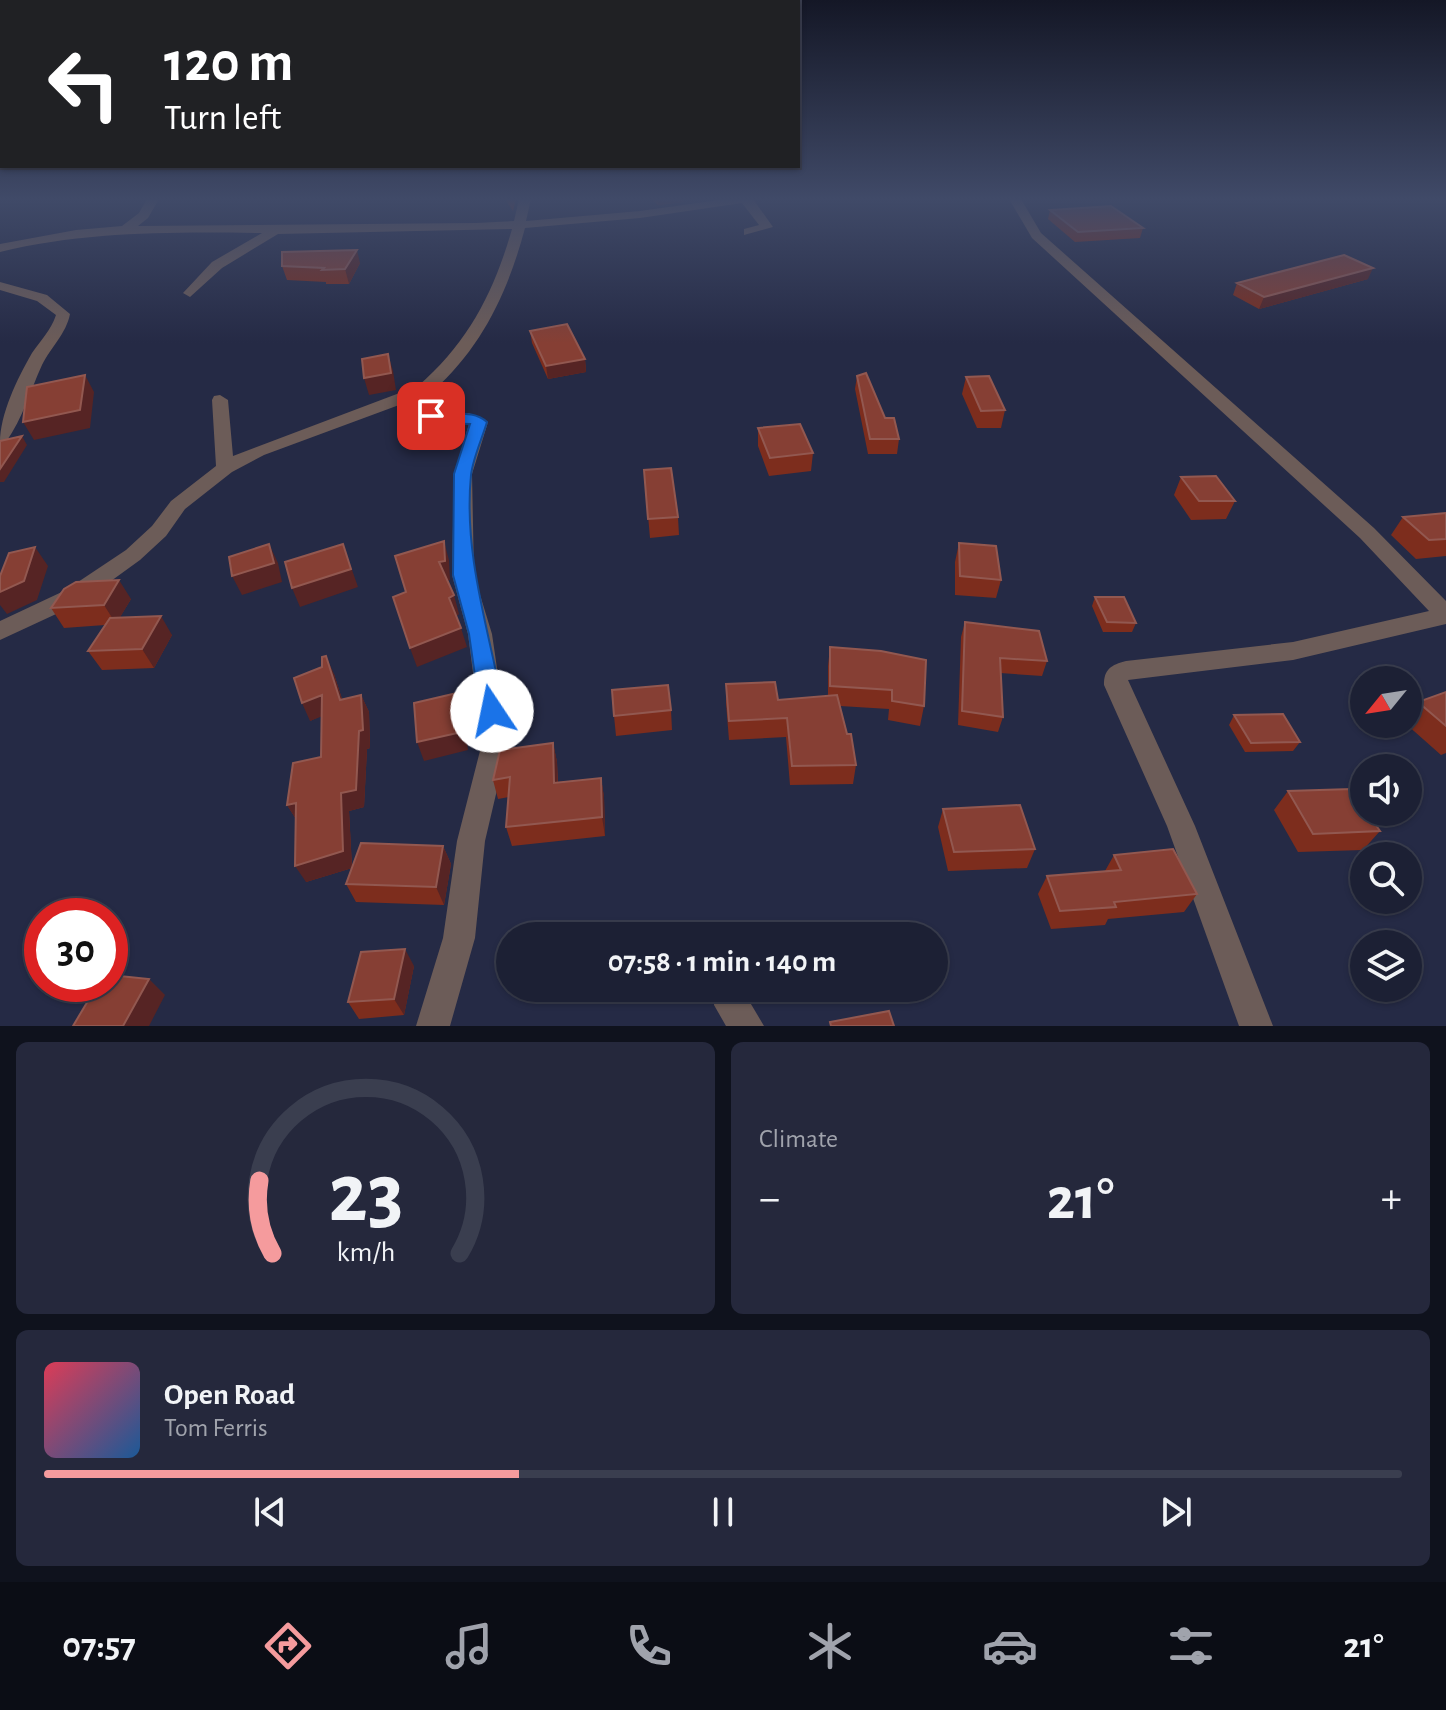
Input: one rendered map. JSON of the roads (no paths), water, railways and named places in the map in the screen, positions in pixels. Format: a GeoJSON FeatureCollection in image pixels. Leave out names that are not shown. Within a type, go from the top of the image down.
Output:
{"type":"FeatureCollection","features":[{"type":"Feature","properties":{"kind":"street"},"geometry":{"type":"LineString","coordinates":[[190,293],[217,265],[248,247]]}},
{"type":"Feature","properties":{"kind":"street"},"geometry":{"type":"LineString","coordinates":[[0,631],[74,596],[133,555],[159,531],[178,505],[225,468],[258,451],[424,390],[467,350],[511,261],[514,247]]}},
{"type":"Feature","properties":{"kind":"street"},"geometry":{"type":"LineString","coordinates":[[1049,247],[1367,533],[1446,616]]}},
{"type":"Feature","properties":{"kind":"street"},"geometry":{"type":"LineString","coordinates":[[0,286],[38,296],[52,303],[63,314],[61,328],[41,352],[10,424],[0,438]]}},
{"type":"Feature","properties":{"kind":"street"},"geometry":{"type":"LineString","coordinates":[[424,390],[433,418],[469,418],[479,422],[463,474],[463,575],[480,634],[495,743],[471,841],[459,938],[433,1026]]}},
{"type":"Feature","properties":{"kind":"street"},"geometry":{"type":"LineString","coordinates":[[220,400],[225,468]]}},
{"type":"Feature","properties":{"kind":"street"},"geometry":{"type":"LineString","coordinates":[[1256,1026],[1181,826],[1116,685],[1116,675],[1126,670],[1293,651],[1446,616]]}},
{"type":"Feature","properties":{"kind":"street"},"geometry":{"type":"LineString","coordinates":[[731,1002],[747,1026]]}}]}
